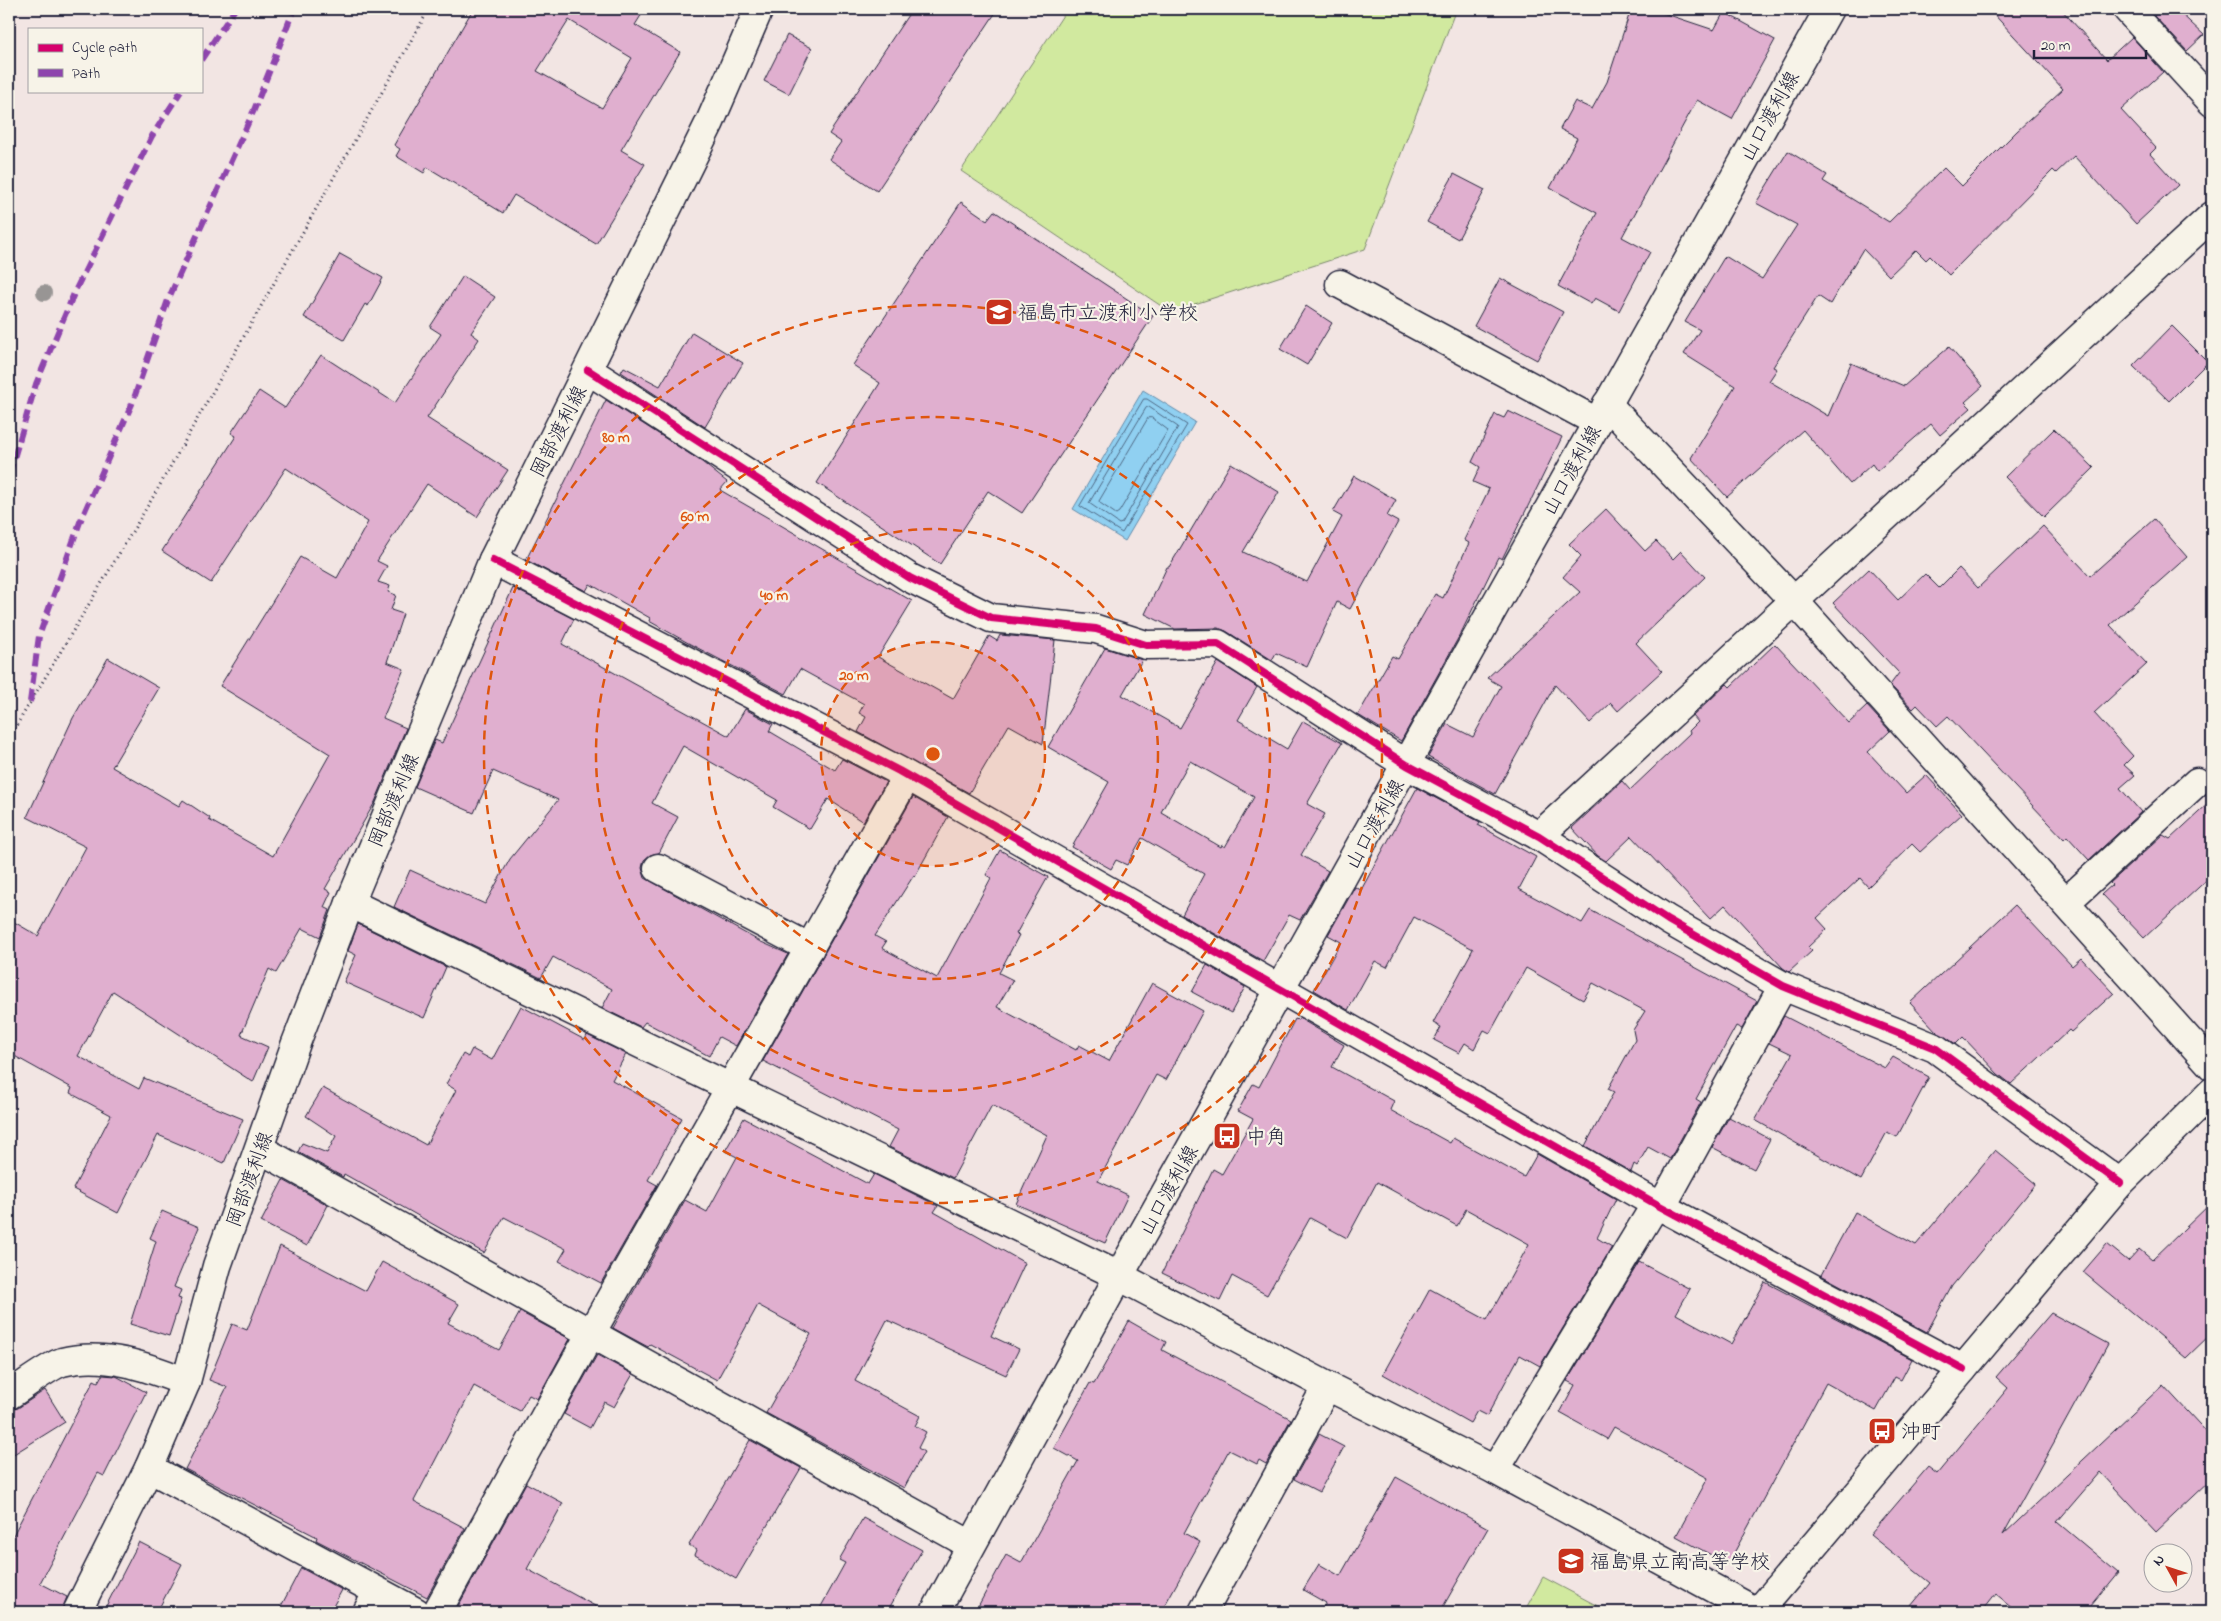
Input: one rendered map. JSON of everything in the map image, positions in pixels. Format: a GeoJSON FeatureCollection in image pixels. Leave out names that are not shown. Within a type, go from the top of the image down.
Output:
{"type":"FeatureCollection","features":[{"type":"Feature","properties":{"kind":"street","name":"岡部渡利線"},"geometry":{"type":"LineString","coordinates":[[77,1612],[149,1468],[186,1382],[217,1266],[296,1043],[350,903],[493,560],[710,122],[759,9]]}},
{"type":"Feature","properties":{"kind":"street","name":"山口渡利線"},"geometry":{"type":"LineString","coordinates":[[935,1612],[1120,1276],[1829,9]]}},
{"type":"Feature","properties":{"kind":"street"},"geometry":{"type":"LineString","coordinates":[[2127,9],[2212,102]]}},
{"type":"Feature","properties":{"kind":"street"},"geometry":{"type":"LineString","coordinates":[[1539,836],[2212,216]]}},
{"type":"Feature","properties":{"kind":"street"},"geometry":{"type":"LineString","coordinates":[[1340,284],[1602,413],[1795,602],[2212,1066]]}},
{"type":"Feature","properties":{"kind":"street"},"geometry":{"type":"LineString","coordinates":[[588,370],[910,578],[991,618],[1096,629],[1146,645],[1218,644],[1407,765],[1539,836],[1668,920],[1782,986],[1935,1048],[2120,1183]]}},
{"type":"Feature","properties":{"kind":"street"},"geometry":{"type":"LineString","coordinates":[[493,560],[907,776],[1659,1205],[1962,1369]]}},
{"type":"Feature","properties":{"kind":"street"},"geometry":{"type":"LineString","coordinates":[[438,1612],[591,1333],[907,776]]}},
{"type":"Feature","properties":{"kind":"street"},"geometry":{"type":"LineString","coordinates":[[2066,902],[2197,782]]}},
{"type":"Feature","properties":{"kind":"street"},"geometry":{"type":"LineString","coordinates":[[658,868],[810,948]]}},
{"type":"Feature","properties":{"kind":"street"},"geometry":{"type":"LineString","coordinates":[[350,903],[1120,1276],[1327,1386],[1495,1470],[1758,1612],[2120,1183],[2212,1092]]}},
{"type":"Feature","properties":{"kind":"street"},"geometry":{"type":"LineString","coordinates":[[1495,1470],[1659,1205],[1782,986]]}},
{"type":"Feature","properties":{"kind":"street"},"geometry":{"type":"LineString","coordinates":[[260,1149],[971,1545]]}},
{"type":"Feature","properties":{"kind":"street"},"geometry":{"type":"LineString","coordinates":[[9,1395],[61,1363],[99,1359],[147,1366],[186,1382]]}},
{"type":"Feature","properties":{"kind":"street"},"geometry":{"type":"LineString","coordinates":[[1203,1612],[1327,1386]]}},
{"type":"Feature","properties":{"kind":"street"},"geometry":{"type":"LineString","coordinates":[[149,1468],[373,1602],[416,1612]]}},
{"type":"Feature","properties":{"kind":"path"},"geometry":{"type":"LineString","coordinates":[[9,738],[156,492],[429,9]]}},
{"type":"Feature","properties":{"kind":"green space"},"geometry":{"type":"Polygon","coordinates":[[[1067,9],[1456,9],[1365,249],[1170,312],[961,171],[1067,9]]]}},
{"type":"Feature","properties":{"kind":"green space"},"geometry":{"type":"Polygon","coordinates":[[[1543,1577],[1609,1612],[1524,1612],[1543,1577]]]}},
{"type":"Feature","properties":{"kind":"water"},"geometry":{"type":"Polygon","coordinates":[[[1143,390],[1195,422],[1125,541],[1073,509],[1143,390]]]}},
{"type":"Feature","properties":{"kind":"building"},"geometry":{"type":"Polygon","coordinates":[[[473,9],[645,9],[635,25],[680,52],[621,150],[645,164],[596,244],[514,195],[503,213],[427,167],[424,173],[396,156],[400,149],[394,145],[473,9]],[[569,20],[537,71],[602,108],[632,58],[569,20]]]}},
{"type":"Feature","properties":{"kind":"building"},"geometry":{"type":"Polygon","coordinates":[[[912,9],[998,9],[877,191],[829,159],[841,142],[829,134],[912,9]]]}},
{"type":"Feature","properties":{"kind":"building"},"geometry":{"type":"Polygon","coordinates":[[[1631,9],[1651,9],[1714,30],[1724,12],[1775,40],[1732,119],[1697,100],[1622,237],[1650,252],[1619,311],[1595,298],[1591,304],[1558,286],[1597,213],[1550,188],[1577,138],[1560,129],[1575,101],[1592,109],[1607,82],[1631,9]]]}},
{"type":"Feature","properties":{"kind":"building"},"geometry":{"type":"Polygon","coordinates":[[[1989,9],[2061,9],[2107,60],[2132,37],[2163,72],[2121,110],[2156,148],[2150,154],[2178,185],[2136,224],[2074,156],[2056,173],[2053,170],[1949,275],[1930,256],[1926,260],[1916,250],[1889,276],[1863,249],[1830,304],[1818,296],[1773,367],[1777,369],[1769,381],[1828,416],[1851,363],[1904,386],[1949,347],[1983,386],[1965,402],[1971,408],[1940,435],[1931,424],[1877,471],[1872,464],[1850,484],[1803,430],[1727,497],[1691,458],[1735,386],[1684,354],[1700,330],[1685,322],[1725,256],[1762,279],[1797,225],[1756,203],[1788,151],[1827,175],[1823,181],[1889,222],[1944,168],[1962,186],[2017,131],[2063,89],[1989,9]]]}},
{"type":"Feature","properties":{"kind":"building"},"geometry":{"type":"Polygon","coordinates":[[[2162,9],[2176,9],[2204,35],[2187,51],[2154,16],[2162,9]]]}},
{"type":"Feature","properties":{"kind":"building"},"geometry":{"type":"Polygon","coordinates":[[[787,35],[812,48],[789,94],[764,81],[787,35]]]}},
{"type":"Feature","properties":{"kind":"building"},"geometry":{"type":"Polygon","coordinates":[[[1454,174],[1485,190],[1458,239],[1427,222],[1454,174]]]}},
{"type":"Feature","properties":{"kind":"building"},"geometry":{"type":"Polygon","coordinates":[[[961,202],[987,220],[994,211],[1153,316],[1022,513],[988,491],[940,564],[817,483],[880,383],[853,365],[961,202]]]}},
{"type":"Feature","properties":{"kind":"building"},"geometry":{"type":"Polygon","coordinates":[[[340,254],[383,278],[368,306],[365,304],[344,340],[304,317],[340,254]]]}},
{"type":"Feature","properties":{"kind":"building"},"geometry":{"type":"Polygon","coordinates":[[[463,276],[495,297],[471,333],[479,339],[427,418],[508,470],[477,517],[427,484],[377,561],[387,566],[378,582],[390,586],[388,592],[396,595],[391,610],[403,614],[387,662],[404,669],[383,718],[406,728],[375,802],[325,889],[331,892],[324,907],[330,910],[320,937],[302,928],[276,973],[269,969],[241,1035],[268,1047],[253,1082],[113,991],[78,1056],[139,1089],[144,1078],[243,1119],[224,1163],[158,1135],[118,1213],[73,1189],[111,1115],[70,1093],[72,1088],[9,1053],[9,919],[38,936],[86,847],[27,817],[73,718],[108,658],[159,688],[112,767],[179,806],[183,800],[210,818],[209,820],[273,856],[330,754],[220,686],[300,557],[337,578],[368,522],[286,468],[211,583],[162,551],[236,436],[231,433],[259,391],[285,408],[321,355],[395,403],[441,334],[430,327],[463,276]]]}},
{"type":"Feature","properties":{"kind":"building"},"geometry":{"type":"Polygon","coordinates":[[[1500,278],[1563,312],[1537,360],[1474,326],[1500,278]]]}},
{"type":"Feature","properties":{"kind":"building"},"geometry":{"type":"Polygon","coordinates":[[[1306,306],[1332,323],[1307,365],[1280,349],[1306,306]]]}},
{"type":"Feature","properties":{"kind":"building"},"geometry":{"type":"Polygon","coordinates":[[[2172,326],[2208,362],[2169,401],[2133,366],[2172,326]]]}},
{"type":"Feature","properties":{"kind":"building"},"geometry":{"type":"Polygon","coordinates":[[[692,332],[743,363],[705,427],[621,372],[624,367],[660,386],[692,332]]]}},
{"type":"Feature","properties":{"kind":"building"},"geometry":{"type":"Polygon","coordinates":[[[606,400],[702,462],[727,482],[720,490],[912,601],[878,657],[953,699],[989,636],[997,641],[1000,635],[1055,640],[1043,744],[1009,725],[969,793],[858,732],[866,717],[859,713],[864,704],[800,669],[786,694],[649,621],[650,618],[590,584],[586,591],[526,560],[606,400]]]}},
{"type":"Feature","properties":{"kind":"building"},"geometry":{"type":"Polygon","coordinates":[[[1508,411],[1562,437],[1502,559],[1498,557],[1461,633],[1401,741],[1358,715],[1392,656],[1398,659],[1435,594],[1443,598],[1469,543],[1464,540],[1489,489],[1473,482],[1480,467],[1472,462],[1495,414],[1504,418],[1508,411]]]}},
{"type":"Feature","properties":{"kind":"building"},"geometry":{"type":"Polygon","coordinates":[[[2054,429],[2094,468],[2044,517],[2005,477],[2054,429]]]}},
{"type":"Feature","properties":{"kind":"building"},"geometry":{"type":"Polygon","coordinates":[[[1231,463],[1279,492],[1243,552],[1307,582],[1342,517],[1333,512],[1354,476],[1396,500],[1387,516],[1398,522],[1350,609],[1337,602],[1307,667],[1276,653],[1272,660],[1218,628],[1175,629],[1145,614],[1167,567],[1169,567],[1231,463]]]}},
{"type":"Feature","properties":{"kind":"building"},"geometry":{"type":"Polygon","coordinates":[[[1606,509],[1645,551],[1656,541],[1673,559],[1681,551],[1705,577],[1636,643],[1662,671],[1618,711],[1611,703],[1590,723],[1555,685],[1495,794],[1428,757],[1447,724],[1473,737],[1501,686],[1487,678],[1580,592],[1563,577],[1581,556],[1569,544],[1606,509]]]}},
{"type":"Feature","properties":{"kind":"building"},"geometry":{"type":"Polygon","coordinates":[[[2154,519],[2187,557],[2110,625],[2147,664],[2094,713],[2133,756],[2124,765],[2135,775],[2120,788],[2141,812],[2089,860],[2067,836],[2064,839],[1948,716],[1937,726],[1917,705],[1913,709],[1890,685],[1899,673],[1833,603],[1869,569],[1898,600],[1925,574],[1939,588],[1959,568],[1978,588],[2043,526],[2090,576],[2154,519]]]}},
{"type":"Feature","properties":{"kind":"building"},"geometry":{"type":"Polygon","coordinates":[[[513,588],[574,619],[562,644],[729,736],[745,709],[773,724],[769,731],[835,770],[842,759],[886,782],[863,822],[828,799],[810,829],[773,807],[777,800],[683,746],[652,803],[678,817],[659,853],[650,855],[644,860],[642,868],[645,878],[759,941],[788,954],[736,1046],[719,1037],[709,1056],[645,1022],[641,1027],[602,1008],[612,989],[553,957],[541,978],[394,907],[410,870],[485,904],[510,859],[558,800],[493,771],[474,813],[415,787],[435,740],[442,743],[513,588]]]}},
{"type":"Feature","properties":{"kind":"building"},"geometry":{"type":"Polygon","coordinates":[[[1775,644],[1849,723],[1867,706],[1890,731],[1868,752],[1906,793],[1926,775],[1962,814],[1920,852],[1912,844],[1868,887],[1860,878],[1817,918],[1827,929],[1808,947],[1812,951],[1789,972],[1783,968],[1725,905],[1710,919],[1632,836],[1606,861],[1598,856],[1572,828],[1622,781],[1630,790],[1690,733],[1689,731],[1698,722],[1693,716],[1727,684],[1730,687],[1775,644]]]}},
{"type":"Feature","properties":{"kind":"building"},"geometry":{"type":"Polygon","coordinates":[[[1105,648],[1142,660],[1122,695],[1180,728],[1218,662],[1257,687],[1238,720],[1287,749],[1303,721],[1342,743],[1307,804],[1325,814],[1301,855],[1328,871],[1300,920],[1289,915],[1263,961],[1182,915],[1204,874],[1142,838],[1127,865],[1116,860],[1111,869],[1072,847],[1109,782],[1048,747],[1105,648]],[[1190,761],[1161,812],[1221,847],[1222,845],[1225,847],[1254,797],[1190,761]]]}},
{"type":"Feature","properties":{"kind":"building"},"geometry":{"type":"Polygon","coordinates":[[[1417,788],[1480,822],[1478,825],[1536,857],[1519,889],[1582,923],[1590,910],[1757,1001],[1742,1029],[1736,1026],[1696,1099],[1701,1102],[1670,1159],[1648,1147],[1637,1166],[1634,1164],[1631,1172],[1585,1146],[1614,1092],[1608,1089],[1635,1040],[1633,1030],[1645,1011],[1593,983],[1583,1000],[1526,968],[1490,1033],[1484,1030],[1474,1049],[1465,1043],[1459,1053],[1434,1040],[1441,1027],[1433,1023],[1473,949],[1414,917],[1387,967],[1375,961],[1348,1010],[1314,990],[1341,942],[1328,935],[1355,887],[1361,890],[1417,788]]]}},
{"type":"Feature","properties":{"kind":"building"},"geometry":{"type":"Polygon","coordinates":[[[913,797],[948,817],[915,876],[875,936],[886,942],[882,948],[937,978],[991,878],[986,875],[1000,850],[1048,877],[1016,934],[1019,935],[999,973],[1013,980],[997,1007],[1076,1050],[1079,1045],[1109,1061],[1152,983],[1203,1011],[1166,1080],[1156,1075],[1098,1181],[1128,1195],[1105,1243],[1016,1204],[1047,1135],[992,1105],[953,1178],[889,1147],[898,1130],[763,1061],[913,797]]]}},
{"type":"Feature","properties":{"kind":"building"},"geometry":{"type":"Polygon","coordinates":[[[2212,800],[2212,875],[2144,938],[2102,894],[2112,885],[2110,883],[2163,835],[2170,839],[2212,800]]]}},
{"type":"Feature","properties":{"kind":"building"},"geometry":{"type":"Polygon","coordinates":[[[2015,905],[2072,966],[2081,958],[2114,993],[2071,1032],[2069,1030],[2011,1084],[1998,1074],[1963,1037],[1956,1044],[1937,1032],[1910,1003],[2015,905]]]}},
{"type":"Feature","properties":{"kind":"building"},"geometry":{"type":"Polygon","coordinates":[[[358,924],[446,967],[424,1018],[344,982],[356,955],[348,951],[358,924]]]}},
{"type":"Feature","properties":{"kind":"building"},"geometry":{"type":"Polygon","coordinates":[[[1207,965],[1245,987],[1231,1013],[1192,992],[1207,965]]]}},
{"type":"Feature","properties":{"kind":"building"},"geometry":{"type":"Polygon","coordinates":[[[521,1006],[585,1040],[587,1035],[626,1054],[612,1080],[682,1118],[648,1180],[657,1185],[601,1283],[559,1261],[566,1249],[504,1217],[484,1253],[344,1174],[343,1177],[298,1152],[302,1143],[327,1153],[336,1136],[306,1116],[323,1088],[426,1145],[456,1090],[446,1084],[463,1054],[468,1057],[472,1049],[492,1060],[521,1006]]]}},
{"type":"Feature","properties":{"kind":"building"},"geometry":{"type":"Polygon","coordinates":[[[1784,1016],[1885,1068],[1893,1057],[1929,1077],[1897,1137],[1887,1132],[1861,1180],[1755,1120],[1792,1054],[1769,1043],[1784,1016]]]}},
{"type":"Feature","properties":{"kind":"building"},"geometry":{"type":"Polygon","coordinates":[[[1299,1018],[1344,1045],[1332,1067],[1394,1101],[1390,1110],[1450,1143],[1453,1138],[1524,1177],[1537,1154],[1616,1199],[1597,1238],[1612,1247],[1540,1366],[1520,1355],[1487,1416],[1477,1411],[1470,1423],[1383,1374],[1430,1289],[1487,1320],[1529,1244],[1466,1209],[1457,1226],[1377,1182],[1347,1238],[1310,1218],[1267,1295],[1232,1276],[1220,1301],[1162,1273],[1213,1169],[1222,1174],[1253,1119],[1238,1111],[1253,1084],[1259,1087],[1295,1019],[1298,1020],[1299,1018]]]}},
{"type":"Feature","properties":{"kind":"building"},"geometry":{"type":"Polygon","coordinates":[[[1729,1117],[1770,1139],[1754,1169],[1712,1147],[1729,1117]]]}},
{"type":"Feature","properties":{"kind":"building"},"geometry":{"type":"Polygon","coordinates":[[[744,1118],[868,1184],[874,1174],[938,1206],[934,1212],[1025,1263],[991,1336],[1019,1349],[1006,1375],[887,1320],[855,1381],[920,1416],[915,1426],[926,1432],[918,1448],[924,1452],[904,1488],[766,1413],[811,1334],[758,1305],[717,1380],[650,1344],[648,1347],[613,1328],[685,1200],[707,1212],[737,1157],[725,1151],[744,1118]]]}},
{"type":"Feature","properties":{"kind":"building"},"geometry":{"type":"Polygon","coordinates":[[[1995,1150],[2036,1184],[1952,1286],[1927,1332],[1821,1275],[1855,1212],[1916,1245],[1995,1150]]]}},
{"type":"Feature","properties":{"kind":"building"},"geometry":{"type":"Polygon","coordinates":[[[283,1180],[328,1205],[307,1246],[261,1222],[283,1180]]]}},
{"type":"Feature","properties":{"kind":"building"},"geometry":{"type":"Polygon","coordinates":[[[2212,1202],[2212,1333],[2186,1358],[2083,1272],[2107,1244],[2128,1261],[2139,1249],[2152,1260],[2212,1202]]]}},
{"type":"Feature","properties":{"kind":"building"},"geometry":{"type":"Polygon","coordinates":[[[162,1211],[199,1227],[174,1287],[181,1290],[178,1298],[181,1299],[169,1336],[130,1324],[156,1241],[150,1238],[162,1211]]]}},
{"type":"Feature","properties":{"kind":"building"},"geometry":{"type":"Polygon","coordinates":[[[280,1246],[366,1291],[382,1262],[459,1304],[448,1323],[499,1350],[520,1312],[570,1339],[537,1399],[529,1395],[520,1411],[474,1386],[414,1501],[465,1528],[427,1597],[316,1540],[317,1537],[185,1469],[227,1387],[209,1380],[232,1324],[247,1330],[280,1246]]]}},
{"type":"Feature","properties":{"kind":"building"},"geometry":{"type":"Polygon","coordinates":[[[1639,1262],[1690,1289],[1676,1314],[1731,1344],[1765,1282],[1912,1359],[1901,1380],[1895,1377],[1876,1411],[1826,1383],[1728,1564],[1676,1536],[1708,1478],[1614,1427],[1607,1439],[1560,1413],[1575,1385],[1567,1381],[1639,1262]]]}},
{"type":"Feature","properties":{"kind":"building"},"geometry":{"type":"Polygon","coordinates":[[[2051,1313],[2108,1344],[2003,1535],[2163,1385],[2212,1438],[2212,1479],[2156,1532],[2100,1472],[2057,1522],[2118,1573],[2086,1612],[2018,1612],[1996,1594],[1982,1612],[1906,1612],[1930,1583],[1870,1535],[1928,1467],[1937,1474],[2008,1388],[1996,1377],[2051,1313]]]}},
{"type":"Feature","properties":{"kind":"building"},"geometry":{"type":"Polygon","coordinates":[[[1129,1321],[1166,1342],[1162,1350],[1291,1419],[1266,1464],[1259,1460],[1257,1464],[1229,1450],[1184,1533],[1200,1542],[1161,1612],[975,1612],[1006,1555],[1021,1563],[1078,1461],[1054,1448],[1090,1383],[1094,1384],[1129,1321]]]}},
{"type":"Feature","properties":{"kind":"building"},"geometry":{"type":"Polygon","coordinates":[[[597,1355],[633,1374],[614,1407],[604,1402],[590,1428],[564,1414],[597,1355]]]}},
{"type":"Feature","properties":{"kind":"building"},"geometry":{"type":"Polygon","coordinates":[[[102,1375],[116,1376],[146,1392],[104,1476],[98,1473],[40,1583],[67,1597],[61,1612],[9,1612],[9,1543],[94,1380],[98,1382],[102,1375]]]}},
{"type":"Feature","properties":{"kind":"building"},"geometry":{"type":"Polygon","coordinates":[[[45,1390],[65,1422],[9,1457],[9,1411],[18,1408],[45,1390]]]}},
{"type":"Feature","properties":{"kind":"building"},"geometry":{"type":"Polygon","coordinates":[[[1319,1434],[1344,1447],[1319,1492],[1294,1479],[1319,1434]]]}},
{"type":"Feature","properties":{"kind":"building"},"geometry":{"type":"Polygon","coordinates":[[[750,1440],[801,1468],[736,1579],[695,1555],[697,1550],[689,1545],[750,1440]]]}},
{"type":"Feature","properties":{"kind":"building"},"geometry":{"type":"Polygon","coordinates":[[[1396,1477],[1488,1528],[1440,1612],[1320,1612],[1326,1603],[1303,1590],[1319,1564],[1340,1576],[1396,1477]]]}},
{"type":"Feature","properties":{"kind":"building"},"geometry":{"type":"Polygon","coordinates":[[[526,1483],[563,1503],[527,1569],[606,1612],[455,1612],[526,1483]]]}},
{"type":"Feature","properties":{"kind":"building"},"geometry":{"type":"Polygon","coordinates":[[[863,1518],[922,1550],[887,1612],[818,1612],[845,1563],[839,1560],[863,1518]]]}},
{"type":"Feature","properties":{"kind":"building"},"geometry":{"type":"Polygon","coordinates":[[[139,1542],[182,1564],[157,1612],[103,1612],[139,1542]]]}},
{"type":"Feature","properties":{"kind":"building"},"geometry":{"type":"Polygon","coordinates":[[[301,1568],[342,1590],[330,1612],[278,1612],[301,1568]]]}},
{"type":"Feature","properties":{"kind":"marked path"},"geometry":{"type":"LineString","coordinates":[[202,58],[235,9]]}},
{"type":"Feature","properties":{"kind":"marked path"},"geometry":{"type":"LineString","coordinates":[[30,702],[39,636],[80,522],[132,404],[168,300],[254,110],[294,9]]}},
{"type":"Feature","properties":{"kind":"marked path"},"geometry":{"type":"LineString","coordinates":[[9,475],[36,384],[75,291],[152,136],[180,92]]}},
{"type":"Feature","properties":{"kind":"cycle path"},"geometry":{"type":"LineString","coordinates":[[588,370],[910,578],[991,618],[1096,629],[1146,645],[1218,644],[1407,765],[1539,836],[1668,920],[1783,986],[1935,1048],[2120,1183]]}},
{"type":"Feature","properties":{"kind":"cycle path"},"geometry":{"type":"LineString","coordinates":[[493,560],[899,771],[1656,1204],[1963,1369]]}},
{"type":"Feature","properties":{"kind":"place","name":"福島市立渡利小学校"},"geometry":{"type":"Point","coordinates":[999,312]}},
{"type":"Feature","properties":{"kind":"place","name":"中角"},"geometry":{"type":"Point","coordinates":[1227,1136]}},
{"type":"Feature","properties":{"kind":"place","name":"沖町"},"geometry":{"type":"Point","coordinates":[1882,1431]}},
{"type":"Feature","properties":{"kind":"place","name":"福島県立南高等学校"},"geometry":{"type":"Point","coordinates":[1571,1561]}}]}
